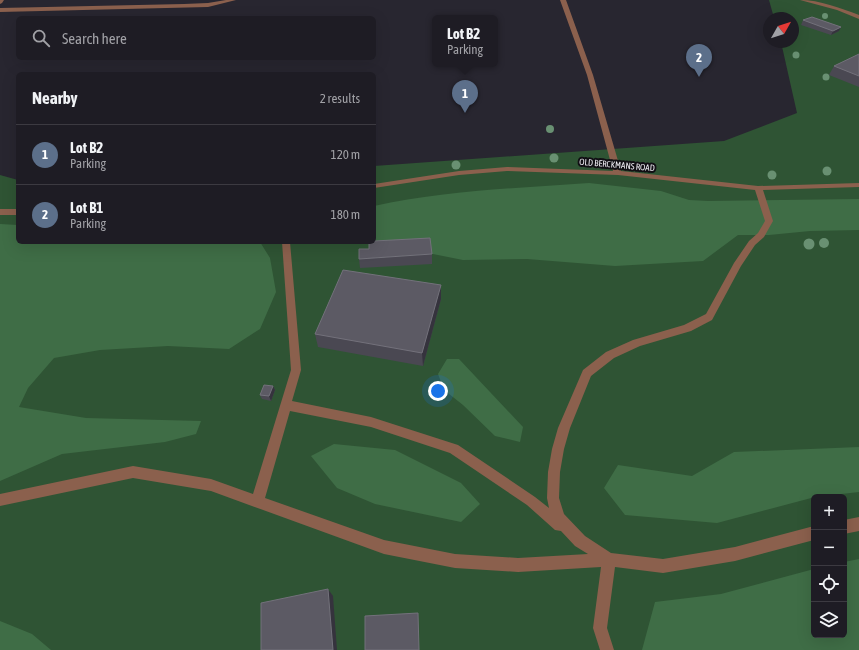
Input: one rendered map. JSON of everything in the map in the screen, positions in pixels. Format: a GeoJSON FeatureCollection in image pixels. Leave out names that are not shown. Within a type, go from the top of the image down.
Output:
{"type":"FeatureCollection","features":[{"type":"Feature","properties":{"kind":"lane"},"geometry":{"type":"LineString","coordinates":[[0,10],[184,6],[234,0]]}},
{"type":"Feature","properties":{"kind":"lane"},"geometry":{"type":"LineString","coordinates":[[563,0],[590,75],[618,174]]}},
{"type":"Feature","properties":{"kind":"lane"},"geometry":{"type":"LineString","coordinates":[[802,0],[839,9],[859,17]]}},
{"type":"Feature","properties":{"kind":"lane"},"geometry":{"type":"LineString","coordinates":[[839,9],[856,9]]}},
{"type":"Feature","properties":{"kind":"lane","name":"OLD BERCKMANS ROAD"},"geometry":{"type":"LineString","coordinates":[[376,186],[459,173],[507,169],[618,174],[758,188],[859,185]]}},
{"type":"Feature","properties":{"kind":"lane"},"geometry":{"type":"LineString","coordinates":[[580,541],[558,518],[553,498],[554,472],[564,428],[587,373],[610,355],[637,344],[687,328],[709,316],[737,265],[752,243],[761,235],[769,221],[758,188]]}},
{"type":"Feature","properties":{"kind":"lane"},"geometry":{"type":"LineString","coordinates":[[0,212],[16,212]]}},
{"type":"Feature","properties":{"kind":"lane"},"geometry":{"type":"LineString","coordinates":[[257,502],[296,370],[286,244]]}},
{"type":"Feature","properties":{"kind":"lane"},"geometry":{"type":"LineString","coordinates":[[286,405],[371,422],[454,449],[531,501],[580,541],[609,560]]}},
{"type":"Feature","properties":{"kind":"lane"},"geometry":{"type":"LineString","coordinates":[[0,500],[133,472],[211,485],[384,547],[455,561],[518,565],[609,560],[663,566],[734,554],[811,534]]}},
{"type":"Feature","properties":{"kind":"lane"},"geometry":{"type":"LineString","coordinates":[[847,526],[859,524]]}},
{"type":"Feature","properties":{"kind":"lane"},"geometry":{"type":"LineString","coordinates":[[607,650],[600,628],[609,560]]}},
{"type":"Feature","properties":{"kind":"green space"},"geometry":{"type":"Polygon","coordinates":[[[769,0],[859,0],[859,650],[0,650],[0,175],[16,179],[16,244],[376,244],[376,166],[724,141],[797,113],[782,48],[799,48],[799,12],[772,12],[769,0]]]}},
{"type":"Feature","properties":{"kind":"green space"},"geometry":{"type":"Polygon","coordinates":[[[589,183],[661,191],[689,200],[859,199],[859,230],[810,231],[769,235],[738,235],[703,261],[615,266],[527,259],[463,260],[376,243],[376,206],[454,193],[589,183]]]}},
{"type":"Feature","properties":{"kind":"green space"},"geometry":{"type":"Polygon","coordinates":[[[0,224],[16,225],[16,244],[261,244],[270,258],[276,292],[260,329],[229,349],[168,346],[100,350],[54,358],[28,388],[19,407],[86,418],[201,421],[196,434],[165,442],[62,454],[0,481],[0,224]]]}},
{"type":"Feature","properties":{"kind":"green space"},"geometry":{"type":"Polygon","coordinates":[[[447,359],[459,359],[523,427],[520,442],[495,436],[463,405],[444,390],[438,374],[447,359]]]}},
{"type":"Feature","properties":{"kind":"green space"},"geometry":{"type":"Polygon","coordinates":[[[334,444],[395,450],[461,483],[480,504],[461,522],[375,504],[337,488],[311,456],[334,444]]]}},
{"type":"Feature","properties":{"kind":"green space"},"geometry":{"type":"Polygon","coordinates":[[[859,447],[859,492],[841,494],[811,494],[811,498],[717,523],[625,515],[604,488],[618,465],[692,476],[734,452],[859,447]]]}},
{"type":"Feature","properties":{"kind":"green space"},"geometry":{"type":"Polygon","coordinates":[[[859,559],[859,650],[642,650],[655,602],[721,594],[811,570],[811,638],[847,638],[847,561],[859,559]]]}},
{"type":"Feature","properties":{"kind":"green space"},"geometry":{"type":"Polygon","coordinates":[[[0,621],[32,634],[51,650],[0,650],[0,621]]]}},
{"type":"Feature","properties":{"kind":"building"},"geometry":{"type":"Polygon","coordinates":[[[812,17],[841,27],[833,31],[803,20],[812,17]]]}},
{"type":"Feature","properties":{"kind":"building"},"geometry":{"type":"Polygon","coordinates":[[[859,54],[859,76],[834,66],[859,54]]]}},
{"type":"Feature","properties":{"kind":"building"},"geometry":{"type":"Polygon","coordinates":[[[430,238],[432,254],[359,259],[359,249],[369,249],[369,244],[376,244],[376,241],[430,238]]]}},
{"type":"Feature","properties":{"kind":"building"},"geometry":{"type":"Polygon","coordinates":[[[343,270],[441,285],[422,353],[315,334],[343,270]]]}},
{"type":"Feature","properties":{"kind":"building"},"geometry":{"type":"Polygon","coordinates":[[[264,385],[273,386],[269,396],[260,395],[264,385]]]}},
{"type":"Feature","properties":{"kind":"building"},"geometry":{"type":"Polygon","coordinates":[[[328,589],[333,650],[261,650],[261,603],[328,589]]]}},
{"type":"Feature","properties":{"kind":"building"},"geometry":{"type":"Polygon","coordinates":[[[418,613],[419,650],[365,650],[365,616],[418,613]]]}},
{"type":"Feature","properties":{"kind":"place","name":"Lot B1"},"geometry":{"type":"Point","coordinates":[699,77]}},
{"type":"Feature","properties":{"kind":"place","name":"Lot B2"},"geometry":{"type":"Point","coordinates":[465,113]}}]}
